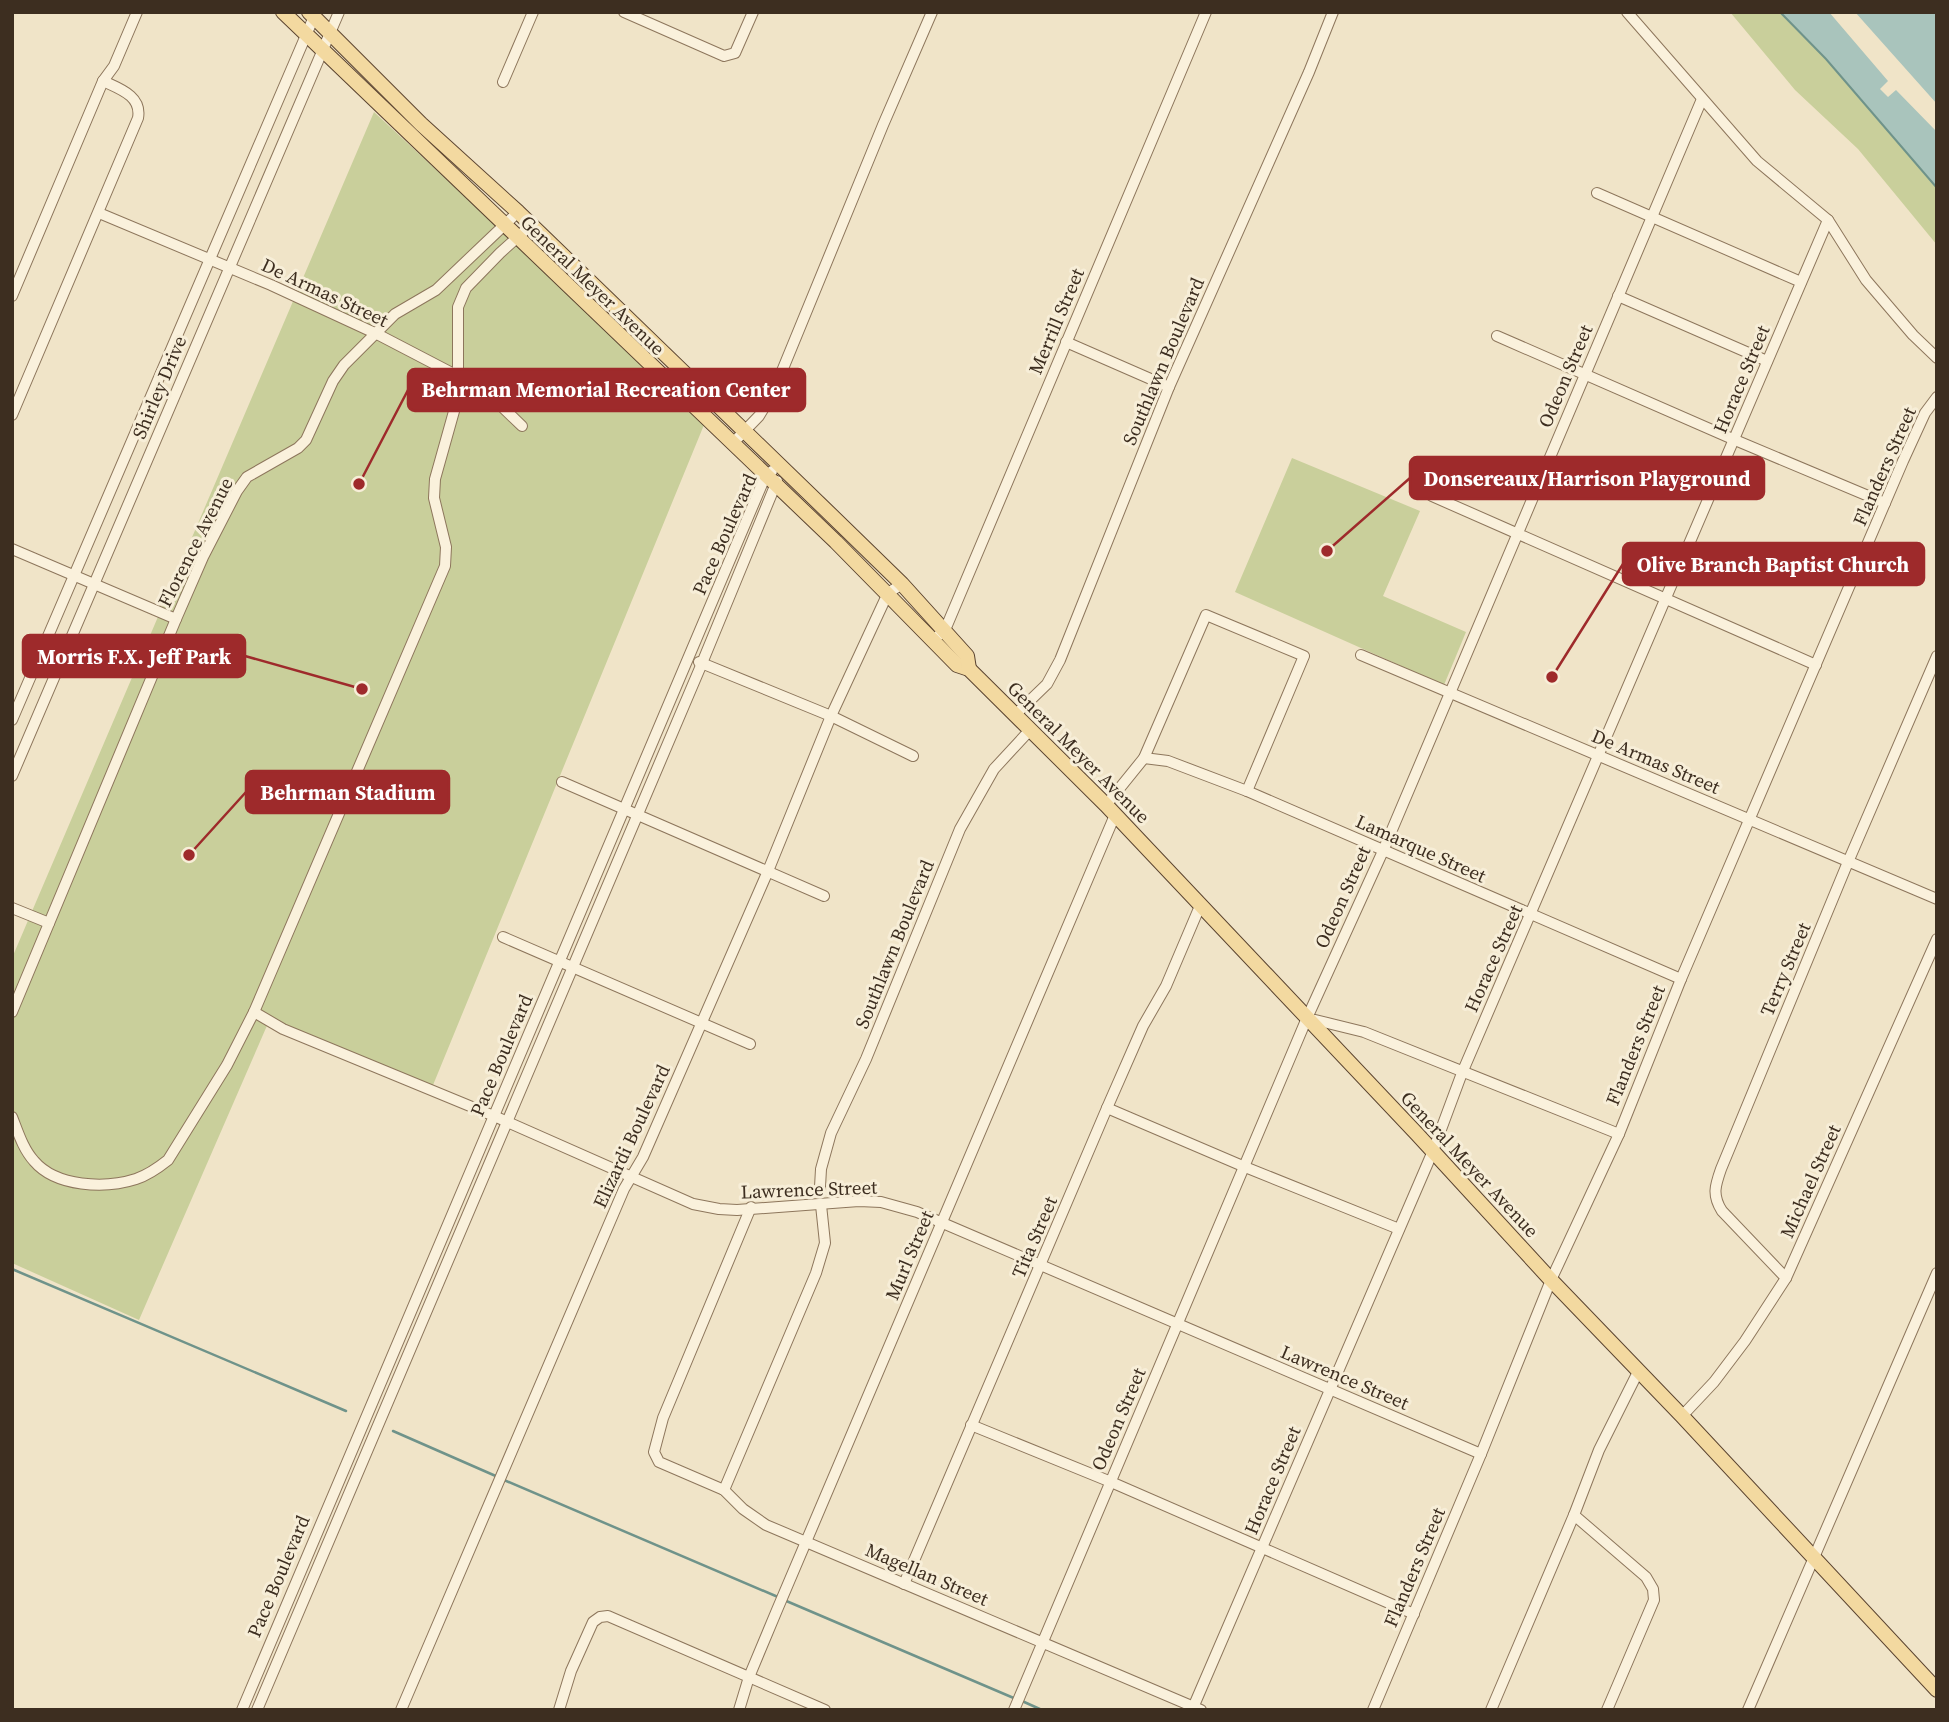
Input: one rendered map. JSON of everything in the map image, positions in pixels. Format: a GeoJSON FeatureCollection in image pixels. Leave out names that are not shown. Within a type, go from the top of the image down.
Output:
{"type":"FeatureCollection","features":[{"type":"Feature","properties":{"kind":"main road","name":"General Meyer Avenue"},"geometry":{"type":"LineString","coordinates":[[283,12],[888,593],[957,665],[969,668],[1110,810],[1937,1690]]}},
{"type":"Feature","properties":{"kind":"main road","name":"General Meyer Avenue"},"geometry":{"type":"LineString","coordinates":[[313,14],[421,124],[518,212],[902,584],[967,656],[969,668]]}},
{"type":"Feature","properties":{"kind":"street"},"geometry":{"type":"LineString","coordinates":[[12,296],[103,81],[114,65],[137,12]]}},
{"type":"Feature","properties":{"kind":"street","name":"Shirley Drive"},"geometry":{"type":"LineString","coordinates":[[12,776],[339,12]]}},
{"type":"Feature","properties":{"kind":"street"},"geometry":{"type":"LineString","coordinates":[[503,82],[533,12]]}},
{"type":"Feature","properties":{"kind":"street"},"geometry":{"type":"LineString","coordinates":[[624,12],[724,56],[735,53],[753,12]]}},
{"type":"Feature","properties":{"kind":"street"},"geometry":{"type":"LineString","coordinates":[[732,444],[746,432],[768,404],[932,12]]}},
{"type":"Feature","properties":{"kind":"street","name":"Merrill Street"},"geometry":{"type":"LineString","coordinates":[[933,640],[945,630],[1206,12]]}},
{"type":"Feature","properties":{"kind":"street","name":"Southlawn Boulevard"},"geometry":{"type":"LineString","coordinates":[[1015,715],[1052,675],[1169,387],[1333,12]]}},
{"type":"Feature","properties":{"kind":"street"},"geometry":{"type":"LineString","coordinates":[[1627,12],[1756,160],[1828,220],[1866,280],[1913,335],[1937,358]]}},
{"type":"Feature","properties":{"kind":"street","name":"Shirley Drive"},"geometry":{"type":"LineString","coordinates":[[12,720],[313,14]]}},
{"type":"Feature","properties":{"kind":"street"},"geometry":{"type":"LineString","coordinates":[[12,415],[138,118],[140,108],[129,94],[103,81]]}},
{"type":"Feature","properties":{"kind":"street","name":"Odeon Street"},"geometry":{"type":"LineString","coordinates":[[1014,1709],[1176,1324],[1307,1018],[1383,850],[1702,99]]}},
{"type":"Feature","properties":{"kind":"street"},"geometry":{"type":"LineString","coordinates":[[1597,193],[1801,282]]}},
{"type":"Feature","properties":{"kind":"street","name":"Florence Avenue"},"geometry":{"type":"LineString","coordinates":[[49,923],[176,619],[203,557],[237,491],[247,477],[298,448],[306,440],[333,381],[344,365],[395,314],[436,290],[518,212]]}},
{"type":"Feature","properties":{"kind":"street","name":"De Armas Street"},"geometry":{"type":"LineString","coordinates":[[99,213],[377,334],[457,375],[495,400],[522,426]]}},
{"type":"Feature","properties":{"kind":"street","name":"Horace Street"},"geometry":{"type":"LineString","coordinates":[[1195,1709],[1329,1389],[1433,1152],[1462,1073],[1828,220]]}},
{"type":"Feature","properties":{"kind":"street"},"geometry":{"type":"LineString","coordinates":[[12,1117],[26,1152],[35,1163],[52,1175],[65,1180],[89,1183],[114,1183],[135,1179],[155,1171],[177,1149],[228,1065],[254,1012],[445,566],[446,547],[434,498],[435,479],[458,397],[458,307],[466,289],[530,226]]}},
{"type":"Feature","properties":{"kind":"street"},"geometry":{"type":"LineString","coordinates":[[1618,296],[1767,361]]}},
{"type":"Feature","properties":{"kind":"street"},"geometry":{"type":"LineString","coordinates":[[1497,336],[1885,503]]}},
{"type":"Feature","properties":{"kind":"street"},"geometry":{"type":"LineString","coordinates":[[1066,342],[1169,387]]}},
{"type":"Feature","properties":{"kind":"street","name":"Flanders Street"},"geometry":{"type":"LineString","coordinates":[[1373,1710],[1551,1280],[1619,1133],[1681,979],[1924,413],[1937,397]]}},
{"type":"Feature","properties":{"kind":"street","name":"Pace Boulevard"},"geometry":{"type":"LineString","coordinates":[[242,1710],[355,1438],[690,658],[779,464]]}},
{"type":"Feature","properties":{"kind":"street","name":"Pace Boulevard"},"geometry":{"type":"LineString","coordinates":[[257,1710],[702,663],[771,482]]}},
{"type":"Feature","properties":{"kind":"street"},"geometry":{"type":"LineString","coordinates":[[1432,496],[1816,665]]}},
{"type":"Feature","properties":{"kind":"street"},"geometry":{"type":"LineString","coordinates":[[12,549],[176,619]]}},
{"type":"Feature","properties":{"kind":"street"},"geometry":{"type":"LineString","coordinates":[[888,593],[902,584]]}},
{"type":"Feature","properties":{"kind":"street","name":"Elizardi Boulevard"},"geometry":{"type":"LineString","coordinates":[[401,1710],[624,1189],[633,1178],[768,871],[831,716],[888,593]]}},
{"type":"Feature","properties":{"kind":"street","name":"Murl Street"},"geometry":{"type":"LineString","coordinates":[[739,1710],[749,1677],[941,1223],[1110,810],[1144,758],[1206,615],[1304,656],[1247,791]]}},
{"type":"Feature","properties":{"kind":"street","name":"De Armas Street"},"geometry":{"type":"LineString","coordinates":[[1362,655],[1937,900]]}},
{"type":"Feature","properties":{"kind":"street","name":"Terry Street"},"geometry":{"type":"LineString","coordinates":[[1786,1278],[1722,1211],[1714,1194],[1721,1169],[1848,862],[1937,656]]}},
{"type":"Feature","properties":{"kind":"street"},"geometry":{"type":"LineString","coordinates":[[690,658],[831,716],[913,756]]}},
{"type":"Feature","properties":{"kind":"street","name":"Southlawn Boulevard"},"geometry":{"type":"LineString","coordinates":[[820,1186],[821,1169],[831,1133],[866,1059],[960,829],[1001,760],[1030,730]]}},
{"type":"Feature","properties":{"kind":"street","name":"Lamarque Street"},"geometry":{"type":"LineString","coordinates":[[1144,758],[1168,761],[1247,791],[1681,979]]}},
{"type":"Feature","properties":{"kind":"street"},"geometry":{"type":"LineString","coordinates":[[562,782],[824,895]]}},
{"type":"Feature","properties":{"kind":"street","name":"Tita Street"},"geometry":{"type":"LineString","coordinates":[[904,1584],[1107,1108],[1143,1026],[1166,986],[1200,906]]}},
{"type":"Feature","properties":{"kind":"street"},"geometry":{"type":"LineString","coordinates":[[12,908],[49,923],[12,1012]]}},
{"type":"Feature","properties":{"kind":"street"},"geometry":{"type":"LineString","coordinates":[[503,937],[750,1044]]}},
{"type":"Feature","properties":{"kind":"street","name":"Michael Street"},"geometry":{"type":"LineString","coordinates":[[1682,1416],[1733,1357],[1786,1278],[1937,939]]}},
{"type":"Feature","properties":{"kind":"street","name":"Lawrence Street"},"geometry":{"type":"LineString","coordinates":[[254,1012],[282,1028],[507,1121],[693,1204],[719,1209],[859,1201],[881,1202],[917,1212],[1481,1454]]}},
{"type":"Feature","properties":{"kind":"street"},"geometry":{"type":"LineString","coordinates":[[1307,1018],[1364,1032],[1619,1133]]}},
{"type":"Feature","properties":{"kind":"street"},"geometry":{"type":"LineString","coordinates":[[1107,1108],[1399,1229]]}},
{"type":"Feature","properties":{"kind":"street"},"geometry":{"type":"LineString","coordinates":[[724,1490],[816,1273],[825,1243],[821,1205]]}},
{"type":"Feature","properties":{"kind":"street","name":"Magellan Street"},"geometry":{"type":"LineString","coordinates":[[751,1208],[671,1398],[654,1452],[659,1462],[724,1490],[756,1519],[806,1543],[1195,1709]]}},
{"type":"Feature","properties":{"kind":"street"},"geometry":{"type":"LineString","coordinates":[[432,1259],[445,1265]]}},
{"type":"Feature","properties":{"kind":"street"},"geometry":{"type":"LineString","coordinates":[[1748,1710],[1937,1273]]}},
{"type":"Feature","properties":{"kind":"street"},"geometry":{"type":"LineString","coordinates":[[1491,1710],[1574,1516],[1599,1450],[1638,1372]]}},
{"type":"Feature","properties":{"kind":"street"},"geometry":{"type":"LineString","coordinates":[[971,1425],[1111,1482],[1414,1614]]}},
{"type":"Feature","properties":{"kind":"street"},"geometry":{"type":"LineString","coordinates":[[355,1438],[368,1444]]}},
{"type":"Feature","properties":{"kind":"street"},"geometry":{"type":"LineString","coordinates":[[1574,1516],[1646,1577],[1653,1589],[1654,1600],[1607,1710]]}},
{"type":"Feature","properties":{"kind":"street"},"geometry":{"type":"LineString","coordinates":[[297,1577],[310,1582]]}},
{"type":"Feature","properties":{"kind":"street"},"geometry":{"type":"LineString","coordinates":[[559,1710],[571,1671],[593,1622],[604,1616],[616,1618],[825,1710]]}},
{"type":"Feature","properties":{"kind":"green space"},"geometry":{"type":"Polygon","coordinates":[[[1730,12],[1795,12],[1937,183],[1937,245],[1858,149],[1795,90],[1730,12]]]}},
{"type":"Feature","properties":{"kind":"green space"},"geometry":{"type":"Polygon","coordinates":[[[374,112],[706,420],[431,1090],[269,1021],[139,1320],[12,1263],[12,958],[374,112]]]}},
{"type":"Feature","properties":{"kind":"green space"},"geometry":{"type":"Polygon","coordinates":[[[1292,458],[1420,511],[1383,596],[1466,632],[1444,685],[1235,592],[1292,458]]]}},
{"type":"Feature","properties":{"kind":"water"},"geometry":{"type":"Polygon","coordinates":[[[1780,12],[1937,12],[1937,188],[1826,59],[1780,12]]]}},
{"type":"Feature","properties":{"kind":"pier"},"geometry":{"type":"Polygon","coordinates":[[[1829,12],[1855,12],[1937,104],[1937,132],[1896,90],[1888,97],[1880,89],[1888,81],[1829,12]]]}},
{"type":"Feature","properties":{"kind":"waterway"},"geometry":{"type":"LineString","coordinates":[[12,1269],[346,1411]]}},
{"type":"Feature","properties":{"kind":"waterway"},"geometry":{"type":"LineString","coordinates":[[393,1431],[498,1477]]}},
{"type":"Feature","properties":{"kind":"waterway"},"geometry":{"type":"LineString","coordinates":[[504,1480],[778,1597]]}},
{"type":"Feature","properties":{"kind":"waterway"},"geometry":{"type":"LineString","coordinates":[[784,1600],[1016,1699]]}},
{"type":"Feature","properties":{"kind":"waterway"},"geometry":{"type":"LineString","coordinates":[[1022,1701],[1042,1710]]}},
{"type":"Feature","properties":{"kind":"place","name":"Behrman Memorial Recreation Center"},"geometry":{"type":"Point","coordinates":[359,484]}},
{"type":"Feature","properties":{"kind":"place","name":"Donsereaux/Harrison Playground"},"geometry":{"type":"Point","coordinates":[1327,551]}},
{"type":"Feature","properties":{"kind":"place","name":"Olive Branch Baptist Church"},"geometry":{"type":"Point","coordinates":[1552,677]}},
{"type":"Feature","properties":{"kind":"place","name":"Morris F.X. Jeff Park"},"geometry":{"type":"Point","coordinates":[362,689]}},
{"type":"Feature","properties":{"kind":"place","name":"Behrman Stadium"},"geometry":{"type":"Point","coordinates":[189,855]}}]}
